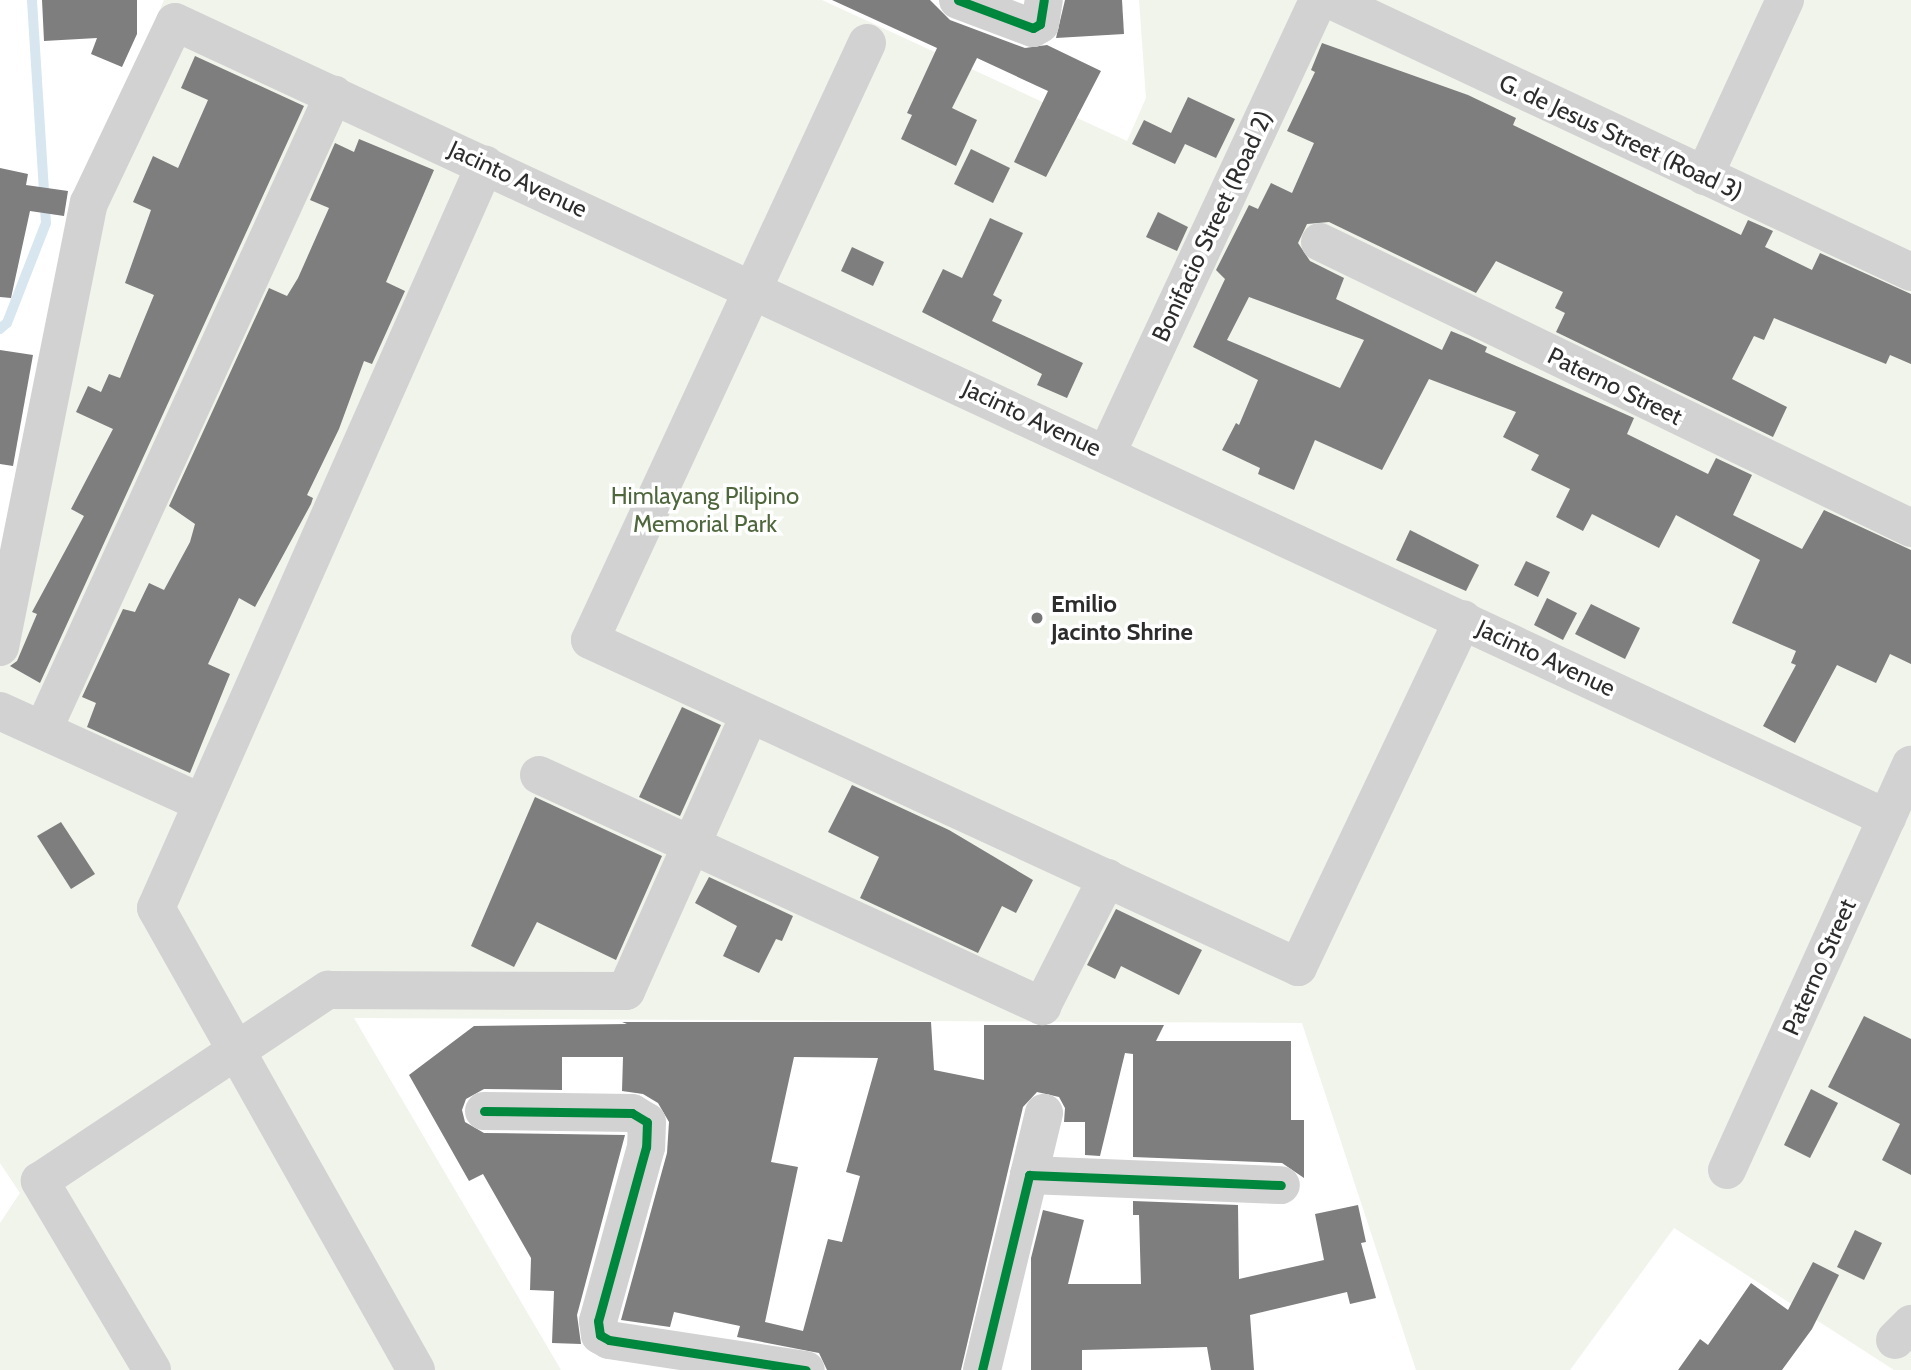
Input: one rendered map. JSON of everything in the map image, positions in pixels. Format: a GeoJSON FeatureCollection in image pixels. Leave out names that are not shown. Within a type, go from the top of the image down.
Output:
{"type":"FeatureCollection","features":[{"type":"Feature","properties":{"kind":"street"},"geometry":{"type":"LineString","coordinates":[[958,0],[1032,28],[1040,24],[1044,0]]}},
{"type":"Feature","properties":{"kind":"street","name":"Bonifacio Street (Road 2)"},"geometry":{"type":"LineString","coordinates":[[1107,453],[1318,0]]}},
{"type":"Feature","properties":{"kind":"street","name":"G. de Jesus Street (Road 3)"},"geometry":{"type":"LineString","coordinates":[[1331,0],[1911,272]]}},
{"type":"Feature","properties":{"kind":"street"},"geometry":{"type":"LineString","coordinates":[[1704,176],[1785,0]]}},
{"type":"Feature","properties":{"kind":"street","name":"Jacinto Avenue"},"geometry":{"type":"LineString","coordinates":[[0,647],[89,203],[175,22],[755,288],[1887,818]]}},
{"type":"Feature","properties":{"kind":"street"},"geometry":{"type":"LineString","coordinates":[[867,43],[590,640],[1298,967],[1463,619]]}},
{"type":"Feature","properties":{"kind":"street"},"geometry":{"type":"LineString","coordinates":[[43,730],[334,94]]}},
{"type":"Feature","properties":{"kind":"street"},"geometry":{"type":"LineString","coordinates":[[416,1370],[156,908],[485,164]]}},
{"type":"Feature","properties":{"kind":"street","name":"Paterno Street"},"geometry":{"type":"LineString","coordinates":[[1320,242],[1911,528]]}},
{"type":"Feature","properties":{"kind":"street"},"geometry":{"type":"LineString","coordinates":[[0,711],[202,803]]}},
{"type":"Feature","properties":{"kind":"street"},"geometry":{"type":"LineString","coordinates":[[152,1370],[40,1181],[239,1053],[328,990],[626,991],[750,714]]}},
{"type":"Feature","properties":{"kind":"street"},"geometry":{"type":"LineString","coordinates":[[540,775],[1042,1006],[1107,878]]}},
{"type":"Feature","properties":{"kind":"street","name":"Paterno Street"},"geometry":{"type":"LineString","coordinates":[[1727,1170],[1908,777]]}},
{"type":"Feature","properties":{"kind":"street"},"geometry":{"type":"LineString","coordinates":[[484,1111],[632,1113],[647,1122],[646,1147],[597,1329],[609,1340],[658,1358],[806,1370]]}},
{"type":"Feature","properties":{"kind":"street"},"geometry":{"type":"LineString","coordinates":[[982,1370],[1044,1114]]}},
{"type":"Feature","properties":{"kind":"street"},"geometry":{"type":"LineString","coordinates":[[1029,1175],[1281,1185]]}},
{"type":"Feature","properties":{"kind":"green space","name":"Himlayang Pilipino Memorial Park"},"geometry":{"type":"Polygon","coordinates":[[[164,0],[822,0],[1127,141],[1146,98],[1139,0],[1911,0],[1911,1370],[1894,1370],[1674,1228],[1570,1370],[1416,1370],[1302,1023],[354,1018],[561,1370],[0,1370],[0,1223],[20,1193],[0,1163],[0,622],[81,200],[164,0]]]}},
{"type":"Feature","properties":{"kind":"building"},"geometry":{"type":"Polygon","coordinates":[[[42,0],[137,0],[137,34],[122,67],[91,54],[97,38],[44,41],[42,0]]]}},
{"type":"Feature","properties":{"kind":"building"},"geometry":{"type":"Polygon","coordinates":[[[832,0],[930,0],[950,20],[1025,48],[1047,45],[1101,71],[1046,177],[1014,162],[1048,91],[977,58],[952,108],[977,120],[956,166],[901,139],[912,115],[907,113],[937,48],[832,0]]]}},
{"type":"Feature","properties":{"kind":"building"},"geometry":{"type":"Polygon","coordinates":[[[1065,0],[1122,0],[1124,34],[1056,38],[1065,0]]]}},
{"type":"Feature","properties":{"kind":"building"},"geometry":{"type":"Polygon","coordinates":[[[1322,43],[1468,95],[1516,118],[1513,125],[1741,235],[1748,220],[1773,231],[1765,247],[1812,270],[1820,253],[1911,294],[1911,364],[1890,355],[1886,364],[1774,318],[1764,340],[1754,336],[1732,379],[1787,407],[1773,437],[1556,332],[1565,313],[1555,308],[1563,292],[1496,261],[1476,293],[1329,222],[1307,224],[1298,243],[1310,261],[1344,278],[1336,299],[1442,350],[1451,331],[1468,338],[1487,347],[1485,352],[1634,418],[1627,434],[1708,474],[1716,458],[1752,475],[1733,515],[1802,549],[1824,510],[1911,550],[1911,664],[1890,654],[1876,683],[1837,665],[1795,743],[1763,726],[1796,665],[1791,663],[1796,651],[1732,623],[1760,560],[1676,515],[1659,548],[1592,514],[1583,531],[1556,517],[1570,489],[1531,470],[1539,455],[1503,437],[1516,412],[1429,379],[1382,470],[1315,440],[1294,490],[1258,474],[1260,468],[1222,450],[1236,423],[1239,425],[1258,380],[1193,347],[1225,279],[1216,270],[1249,205],[1258,209],[1271,183],[1292,193],[1314,143],[1287,131],[1315,72],[1311,70],[1322,43]],[[1249,297],[1227,340],[1340,388],[1364,340],[1249,297]]]}},
{"type":"Feature","properties":{"kind":"building"},"geometry":{"type":"Polygon","coordinates":[[[195,56],[304,106],[40,683],[10,666],[17,661],[37,614],[32,612],[84,516],[71,509],[113,429],[76,412],[88,386],[101,392],[109,374],[120,378],[154,295],[125,283],[151,210],[133,202],[153,156],[178,168],[208,100],[181,88],[195,56]]]}},
{"type":"Feature","properties":{"kind":"building"},"geometry":{"type":"Polygon","coordinates":[[[1188,97],[1235,119],[1216,158],[1185,144],[1175,164],[1132,144],[1144,120],[1171,133],[1188,97]]]}},
{"type":"Feature","properties":{"kind":"building"},"geometry":{"type":"Polygon","coordinates":[[[359,139],[434,170],[386,282],[405,291],[372,364],[364,361],[339,429],[307,495],[313,498],[311,504],[255,607],[239,598],[208,664],[230,674],[190,773],[87,727],[96,703],[82,697],[123,609],[135,612],[149,583],[164,590],[190,542],[195,524],[169,506],[269,288],[287,296],[298,278],[329,208],[310,200],[335,143],[354,152],[359,139]]]}},
{"type":"Feature","properties":{"kind":"building"},"geometry":{"type":"Polygon","coordinates":[[[971,149],[1010,168],[993,203],[954,184],[971,149]]]}},
{"type":"Feature","properties":{"kind":"building"},"geometry":{"type":"Polygon","coordinates":[[[0,168],[28,174],[26,185],[68,191],[64,216],[30,211],[11,298],[0,297],[0,168]]]}},
{"type":"Feature","properties":{"kind":"building"},"geometry":{"type":"Polygon","coordinates":[[[1158,212],[1188,227],[1177,251],[1146,237],[1158,212]]]}},
{"type":"Feature","properties":{"kind":"building"},"geometry":{"type":"Polygon","coordinates":[[[990,218],[1023,233],[993,295],[1002,300],[992,321],[1083,363],[1067,398],[1037,385],[1042,374],[922,312],[943,269],[962,278],[990,218]]]}},
{"type":"Feature","properties":{"kind":"building"},"geometry":{"type":"Polygon","coordinates":[[[852,247],[884,262],[873,286],[841,271],[852,247]]]}},
{"type":"Feature","properties":{"kind":"building"},"geometry":{"type":"Polygon","coordinates":[[[0,350],[33,355],[13,466],[0,464],[0,350]]]}},
{"type":"Feature","properties":{"kind":"building"},"geometry":{"type":"Polygon","coordinates":[[[1410,530],[1479,565],[1466,591],[1396,560],[1410,530]]]}},
{"type":"Feature","properties":{"kind":"building"},"geometry":{"type":"Polygon","coordinates":[[[1526,561],[1550,572],[1538,597],[1514,585],[1526,561]]]}},
{"type":"Feature","properties":{"kind":"building"},"geometry":{"type":"Polygon","coordinates":[[[1547,598],[1577,613],[1563,640],[1534,625],[1547,598]]]}},
{"type":"Feature","properties":{"kind":"building"},"geometry":{"type":"Polygon","coordinates":[[[1591,604],[1640,628],[1625,659],[1575,634],[1591,604]]]}},
{"type":"Feature","properties":{"kind":"building"},"geometry":{"type":"Polygon","coordinates":[[[682,707],[721,725],[680,816],[639,797],[682,707]]]}},
{"type":"Feature","properties":{"kind":"building"},"geometry":{"type":"Polygon","coordinates":[[[852,785],[949,830],[1033,880],[1016,913],[1002,906],[978,953],[860,898],[879,857],[828,832],[852,785]]]}},
{"type":"Feature","properties":{"kind":"building"},"geometry":{"type":"Polygon","coordinates":[[[535,797],[662,856],[616,960],[537,922],[514,967],[471,946],[535,797]]]}},
{"type":"Feature","properties":{"kind":"building"},"geometry":{"type":"Polygon","coordinates":[[[61,822],[95,874],[71,889],[37,836],[61,822]]]}},
{"type":"Feature","properties":{"kind":"building"},"geometry":{"type":"Polygon","coordinates":[[[709,877],[793,916],[782,941],[776,939],[759,973],[723,956],[737,926],[695,903],[709,877]]]}},
{"type":"Feature","properties":{"kind":"building"},"geometry":{"type":"Polygon","coordinates":[[[1116,909],[1202,950],[1179,995],[1121,966],[1115,979],[1087,965],[1116,909]]]}},
{"type":"Feature","properties":{"kind":"building"},"geometry":{"type":"Polygon","coordinates":[[[1864,1016],[1911,1039],[1911,1175],[1882,1160],[1900,1124],[1828,1087],[1864,1016]]]}},
{"type":"Feature","properties":{"kind":"building"},"geometry":{"type":"Polygon","coordinates":[[[622,1022],[931,1022],[934,1070],[984,1080],[984,1025],[1164,1025],[1156,1041],[1291,1041],[1291,1120],[1304,1120],[1304,1178],[1282,1163],[1133,1157],[1133,1054],[1125,1053],[1100,1156],[1085,1155],[1085,1122],[1064,1122],[1065,1108],[1059,1097],[1037,1092],[1023,1107],[961,1370],[827,1370],[819,1353],[737,1337],[740,1326],[674,1312],[670,1327],[621,1320],[667,1153],[669,1122],[658,1103],[643,1094],[622,1091],[623,1057],[562,1057],[562,1090],[484,1089],[466,1099],[462,1110],[465,1122],[484,1133],[625,1135],[577,1315],[581,1344],[552,1343],[554,1291],[530,1290],[531,1258],[483,1174],[469,1181],[409,1075],[474,1026],[627,1024],[622,1022]],[[794,1057],[771,1162],[798,1167],[765,1322],[803,1331],[828,1239],[842,1242],[860,1176],[846,1172],[878,1058],[794,1057]]]}},
{"type":"Feature","properties":{"kind":"building"},"geometry":{"type":"Polygon","coordinates":[[[1811,1089],[1838,1103],[1810,1158],[1784,1145],[1811,1089]]]}},
{"type":"Feature","properties":{"kind":"building"},"geometry":{"type":"Polygon","coordinates":[[[1133,1201],[1238,1205],[1239,1279],[1324,1260],[1315,1214],[1358,1205],[1366,1242],[1361,1243],[1376,1298],[1350,1304],[1347,1292],[1250,1315],[1254,1370],[1211,1370],[1207,1347],[1082,1350],[1082,1370],[1031,1370],[1031,1258],[1043,1210],[1084,1220],[1068,1284],[1141,1284],[1139,1215],[1133,1215],[1133,1201]]]}},
{"type":"Feature","properties":{"kind":"building"},"geometry":{"type":"Polygon","coordinates":[[[1855,1230],[1882,1243],[1864,1280],[1837,1267],[1855,1230]]]}},
{"type":"Feature","properties":{"kind":"building"},"geometry":{"type":"Polygon","coordinates":[[[1813,1262],[1839,1275],[1812,1329],[1782,1370],[1678,1370],[1700,1339],[1708,1345],[1751,1283],[1788,1310],[1813,1262]]]}},
{"type":"Feature","properties":{"kind":"waterway"},"geometry":{"type":"LineString","coordinates":[[0,329],[7,323],[46,223],[32,0]]}},
{"type":"Feature","properties":{"kind":"cycle path"},"geometry":{"type":"LineString","coordinates":[[958,0],[1033,28],[1040,24],[1044,0]]}},
{"type":"Feature","properties":{"kind":"cycle path"},"geometry":{"type":"LineString","coordinates":[[484,1111],[632,1113],[647,1122],[646,1147],[598,1321],[600,1335],[609,1340],[806,1370]]}},
{"type":"Feature","properties":{"kind":"cycle path"},"geometry":{"type":"LineString","coordinates":[[982,1370],[1029,1175],[1281,1185]]}},
{"type":"Feature","properties":{"kind":"place","name":"Emilio Jacinto Shrine"},"geometry":{"type":"Point","coordinates":[1037,618]}}]}
